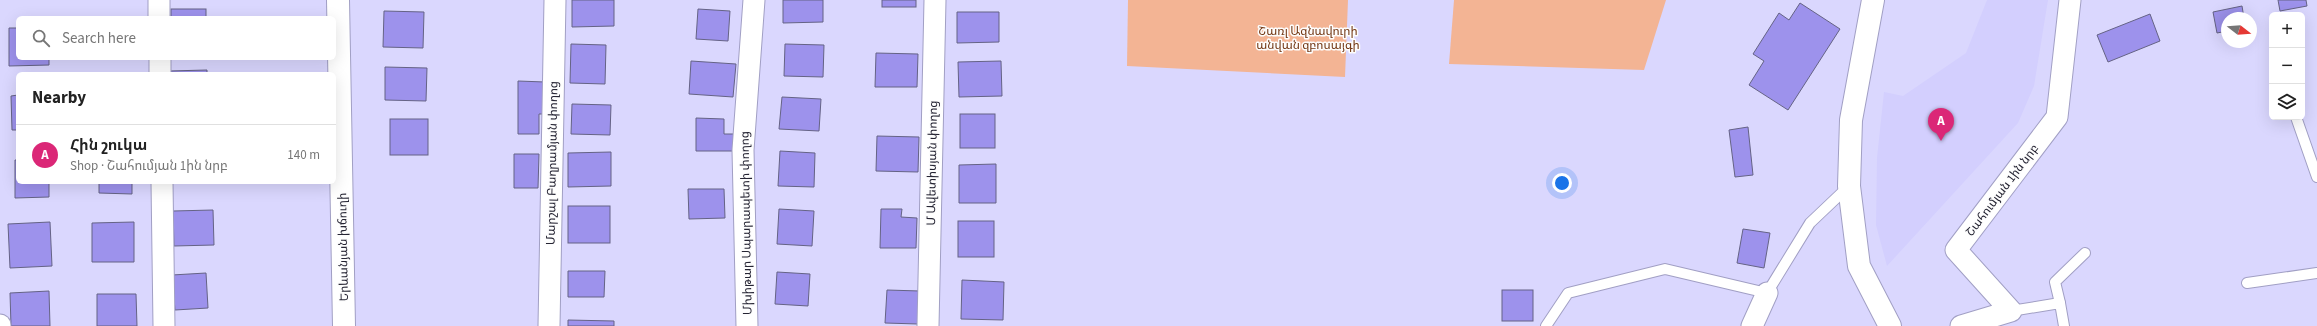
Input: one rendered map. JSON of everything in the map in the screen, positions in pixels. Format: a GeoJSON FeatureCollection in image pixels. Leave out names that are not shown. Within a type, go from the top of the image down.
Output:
{"type":"FeatureCollection","features":[{"type":"Feature","properties":{"kind":"main road","name":"Երևանյան խճուղի"},"geometry":{"type":"LineString","coordinates":[[338,0],[344,326]]}},
{"type":"Feature","properties":{"kind":"main road"},"geometry":{"type":"LineString","coordinates":[[1873,0],[1850,120],[1849,186],[1859,266],[1890,326]]}},
{"type":"Feature","properties":{"kind":"street"},"geometry":{"type":"LineString","coordinates":[[159,0],[160,16]]}},
{"type":"Feature","properties":{"kind":"street","name":"Մարշալ Բաղրամյան փողոց"},"geometry":{"type":"LineString","coordinates":[[549,326],[555,0]]}},
{"type":"Feature","properties":{"kind":"street","name":"Մխիթար Սպարապետի փողոց"},"geometry":{"type":"LineString","coordinates":[[747,326],[743,150],[754,0]]}},
{"type":"Feature","properties":{"kind":"street","name":"Մ Ավետիսյան փողոց"},"geometry":{"type":"LineString","coordinates":[[928,326],[935,0]]}},
{"type":"Feature","properties":{"kind":"street","name":"Շահումյան 1ին նրբ"},"geometry":{"type":"LineString","coordinates":[[2011,311],[1956,250],[2057,117],[2070,0]]}},
{"type":"Feature","properties":{"kind":"street"},"geometry":{"type":"LineString","coordinates":[[160,60],[160,72]]}},
{"type":"Feature","properties":{"kind":"street"},"geometry":{"type":"LineString","coordinates":[[162,184],[164,326]]}},
{"type":"Feature","properties":{"kind":"street"},"geometry":{"type":"LineString","coordinates":[[1752,326],[1767,293]]}},
{"type":"Feature","properties":{"kind":"street"},"geometry":{"type":"LineString","coordinates":[[1961,326],[2011,311]]}},
{"type":"Feature","properties":{"kind":"lane"},"geometry":{"type":"LineString","coordinates":[[2297,120],[2317,177]]}},
{"type":"Feature","properties":{"kind":"lane"},"geometry":{"type":"LineString","coordinates":[[1546,326],[1568,293],[1665,269],[1767,293],[1810,223],[1849,186]]}},
{"type":"Feature","properties":{"kind":"lane"},"geometry":{"type":"LineString","coordinates":[[2064,326],[2055,282],[2085,253]]}},
{"type":"Feature","properties":{"kind":"lane"},"geometry":{"type":"LineString","coordinates":[[2248,283],[2317,273]]}},
{"type":"Feature","properties":{"kind":"lane"},"geometry":{"type":"LineString","coordinates":[[2011,311],[2060,303]]}},
{"type":"Feature","properties":{"kind":"shaded area"},"geometry":{"type":"Polygon","coordinates":[[[1987,0],[2048,0],[2034,86],[2018,123],[1887,266],[1876,225],[1877,158],[1884,92],[1903,96],[1966,53],[1987,0]]]}},
{"type":"Feature","properties":{"kind":"green space","name":"Շառլ Ազնավուրի անվան զբոսայգի"},"geometry":{"type":"Polygon","coordinates":[[[1128,0],[1348,0],[1345,77],[1127,66],[1128,0]]]}},
{"type":"Feature","properties":{"kind":"green space"},"geometry":{"type":"Polygon","coordinates":[[[1454,0],[1666,0],[1644,70],[1449,64],[1454,0]]]}},
{"type":"Feature","properties":{"kind":"building"},"geometry":{"type":"Polygon","coordinates":[[[572,0],[614,0],[614,26],[572,27],[572,0]]]}},
{"type":"Feature","properties":{"kind":"building"},"geometry":{"type":"Polygon","coordinates":[[[783,0],[823,0],[823,22],[783,23],[783,0]]]}},
{"type":"Feature","properties":{"kind":"building"},"geometry":{"type":"Polygon","coordinates":[[[882,0],[916,0],[916,7],[882,7],[882,0]]]}},
{"type":"Feature","properties":{"kind":"building"},"geometry":{"type":"Polygon","coordinates":[[[2278,0],[2306,0],[2307,6],[2280,11],[2278,0]]]}},
{"type":"Feature","properties":{"kind":"building"},"geometry":{"type":"Polygon","coordinates":[[[1800,3],[1840,29],[1788,110],[1749,85],[1764,61],[1753,54],[1779,13],[1789,20],[1800,3]]]}},
{"type":"Feature","properties":{"kind":"building"},"geometry":{"type":"Polygon","coordinates":[[[2242,6],[2243,12],[2221,12],[2221,32],[2217,33],[2213,12],[2242,6]]]}},
{"type":"Feature","properties":{"kind":"building"},"geometry":{"type":"Polygon","coordinates":[[[171,9],[206,9],[206,16],[171,16],[171,9]]]}},
{"type":"Feature","properties":{"kind":"building"},"geometry":{"type":"Polygon","coordinates":[[[698,9],[730,11],[728,41],[696,39],[698,9]]]}},
{"type":"Feature","properties":{"kind":"building"},"geometry":{"type":"Polygon","coordinates":[[[384,11],[424,12],[423,48],[383,47],[384,11]]]}},
{"type":"Feature","properties":{"kind":"building"},"geometry":{"type":"Polygon","coordinates":[[[957,12],[999,12],[999,42],[957,43],[957,12]]]}},
{"type":"Feature","properties":{"kind":"building"},"geometry":{"type":"Polygon","coordinates":[[[2150,14],[2160,41],[2108,62],[2097,35],[2150,14]]]}},
{"type":"Feature","properties":{"kind":"building"},"geometry":{"type":"Polygon","coordinates":[[[9,28],[16,28],[16,60],[49,60],[49,65],[9,66],[9,28]]]}},
{"type":"Feature","properties":{"kind":"building"},"geometry":{"type":"Polygon","coordinates":[[[571,44],[606,45],[605,84],[570,83],[571,44]]]}},
{"type":"Feature","properties":{"kind":"building"},"geometry":{"type":"Polygon","coordinates":[[[785,44],[824,45],[823,77],[784,76],[785,44]]]}},
{"type":"Feature","properties":{"kind":"building"},"geometry":{"type":"Polygon","coordinates":[[[876,53],[918,54],[917,87],[875,87],[876,53]]]}},
{"type":"Feature","properties":{"kind":"building"},"geometry":{"type":"Polygon","coordinates":[[[691,61],[736,64],[733,97],[689,94],[691,61]]]}},
{"type":"Feature","properties":{"kind":"building"},"geometry":{"type":"Polygon","coordinates":[[[1001,61],[1002,96],[959,97],[958,62],[1001,61]]]}},
{"type":"Feature","properties":{"kind":"building"},"geometry":{"type":"Polygon","coordinates":[[[385,67],[427,68],[426,101],[385,100],[385,67]]]}},
{"type":"Feature","properties":{"kind":"building"},"geometry":{"type":"Polygon","coordinates":[[[207,70],[207,72],[169,72],[207,70]]]}},
{"type":"Feature","properties":{"kind":"building"},"geometry":{"type":"Polygon","coordinates":[[[518,81],[545,82],[544,114],[539,114],[539,134],[518,134],[518,81]]]}},
{"type":"Feature","properties":{"kind":"building"},"geometry":{"type":"Polygon","coordinates":[[[16,95],[16,130],[12,130],[11,96],[16,95]]]}},
{"type":"Feature","properties":{"kind":"building"},"geometry":{"type":"Polygon","coordinates":[[[782,97],[821,99],[819,131],[779,129],[782,97]]]}},
{"type":"Feature","properties":{"kind":"building"},"geometry":{"type":"Polygon","coordinates":[[[572,104],[611,105],[610,135],[571,134],[572,104]]]}},
{"type":"Feature","properties":{"kind":"building"},"geometry":{"type":"Polygon","coordinates":[[[960,114],[995,114],[995,148],[960,148],[960,114]]]}},
{"type":"Feature","properties":{"kind":"building"},"geometry":{"type":"Polygon","coordinates":[[[696,118],[724,119],[724,134],[734,134],[734,151],[696,151],[696,118]]]}},
{"type":"Feature","properties":{"kind":"building"},"geometry":{"type":"Polygon","coordinates":[[[390,119],[428,119],[428,155],[390,155],[390,119]]]}},
{"type":"Feature","properties":{"kind":"building"},"geometry":{"type":"Polygon","coordinates":[[[1748,127],[1753,175],[1735,177],[1729,130],[1748,127]]]}},
{"type":"Feature","properties":{"kind":"building"},"geometry":{"type":"Polygon","coordinates":[[[877,136],[919,137],[918,172],[876,171],[877,136]]]}},
{"type":"Feature","properties":{"kind":"building"},"geometry":{"type":"Polygon","coordinates":[[[780,151],[815,153],[814,187],[778,186],[780,151]]]}},
{"type":"Feature","properties":{"kind":"building"},"geometry":{"type":"Polygon","coordinates":[[[611,152],[611,186],[568,187],[568,153],[611,152]]]}},
{"type":"Feature","properties":{"kind":"building"},"geometry":{"type":"Polygon","coordinates":[[[514,154],[539,154],[538,188],[514,188],[514,154]]]}},
{"type":"Feature","properties":{"kind":"building"},"geometry":{"type":"Polygon","coordinates":[[[16,160],[16,184],[49,184],[49,197],[15,198],[16,160]]]}},
{"type":"Feature","properties":{"kind":"building"},"geometry":{"type":"Polygon","coordinates":[[[996,164],[996,203],[959,203],[959,165],[996,164]]]}},
{"type":"Feature","properties":{"kind":"building"},"geometry":{"type":"Polygon","coordinates":[[[99,184],[132,184],[132,194],[99,193],[99,184]]]}},
{"type":"Feature","properties":{"kind":"building"},"geometry":{"type":"Polygon","coordinates":[[[688,189],[724,189],[725,218],[689,219],[688,189]]]}},
{"type":"Feature","properties":{"kind":"building"},"geometry":{"type":"Polygon","coordinates":[[[568,206],[610,206],[610,243],[568,243],[568,206]]]}},
{"type":"Feature","properties":{"kind":"building"},"geometry":{"type":"Polygon","coordinates":[[[779,209],[814,211],[812,246],[777,244],[779,209]]]}},
{"type":"Feature","properties":{"kind":"building"},"geometry":{"type":"Polygon","coordinates":[[[881,209],[902,209],[901,217],[917,218],[916,248],[880,248],[881,209]]]}},
{"type":"Feature","properties":{"kind":"building"},"geometry":{"type":"Polygon","coordinates":[[[213,210],[214,245],[174,246],[173,211],[213,210]]]}},
{"type":"Feature","properties":{"kind":"building"},"geometry":{"type":"Polygon","coordinates":[[[958,221],[994,221],[994,257],[958,257],[958,221]]]}},
{"type":"Feature","properties":{"kind":"building"},"geometry":{"type":"Polygon","coordinates":[[[50,222],[52,266],[10,268],[8,224],[50,222]]]}},
{"type":"Feature","properties":{"kind":"building"},"geometry":{"type":"Polygon","coordinates":[[[134,222],[134,262],[92,262],[92,223],[134,222]]]}},
{"type":"Feature","properties":{"kind":"building"},"geometry":{"type":"Polygon","coordinates":[[[1743,229],[1770,233],[1764,268],[1737,263],[1743,229]]]}},
{"type":"Feature","properties":{"kind":"building"},"geometry":{"type":"Polygon","coordinates":[[[568,271],[605,271],[604,297],[568,297],[568,271]]]}},
{"type":"Feature","properties":{"kind":"building"},"geometry":{"type":"Polygon","coordinates":[[[777,272],[810,274],[808,306],[775,304],[777,272]]]}},
{"type":"Feature","properties":{"kind":"building"},"geometry":{"type":"Polygon","coordinates":[[[206,273],[208,308],[175,310],[172,275],[206,273]]]}},
{"type":"Feature","properties":{"kind":"building"},"geometry":{"type":"Polygon","coordinates":[[[962,280],[1004,282],[1003,320],[961,319],[962,280]]]}},
{"type":"Feature","properties":{"kind":"building"},"geometry":{"type":"Polygon","coordinates":[[[887,290],[920,291],[918,324],[885,323],[887,290]]]}},
{"type":"Feature","properties":{"kind":"building"},"geometry":{"type":"Polygon","coordinates":[[[1502,290],[1533,290],[1533,321],[1502,321],[1502,290]]]}},
{"type":"Feature","properties":{"kind":"building"},"geometry":{"type":"Polygon","coordinates":[[[49,291],[50,326],[11,326],[10,293],[49,291]]]}},
{"type":"Feature","properties":{"kind":"building"},"geometry":{"type":"Polygon","coordinates":[[[97,294],[136,294],[137,326],[97,326],[97,294]]]}},
{"type":"Feature","properties":{"kind":"building"},"geometry":{"type":"Polygon","coordinates":[[[568,320],[614,321],[614,326],[568,326],[568,320]]]}},
{"type":"Feature","properties":{"kind":"place","name":"Հին շուկա"},"geometry":{"type":"Point","coordinates":[1941,141]}}]}
